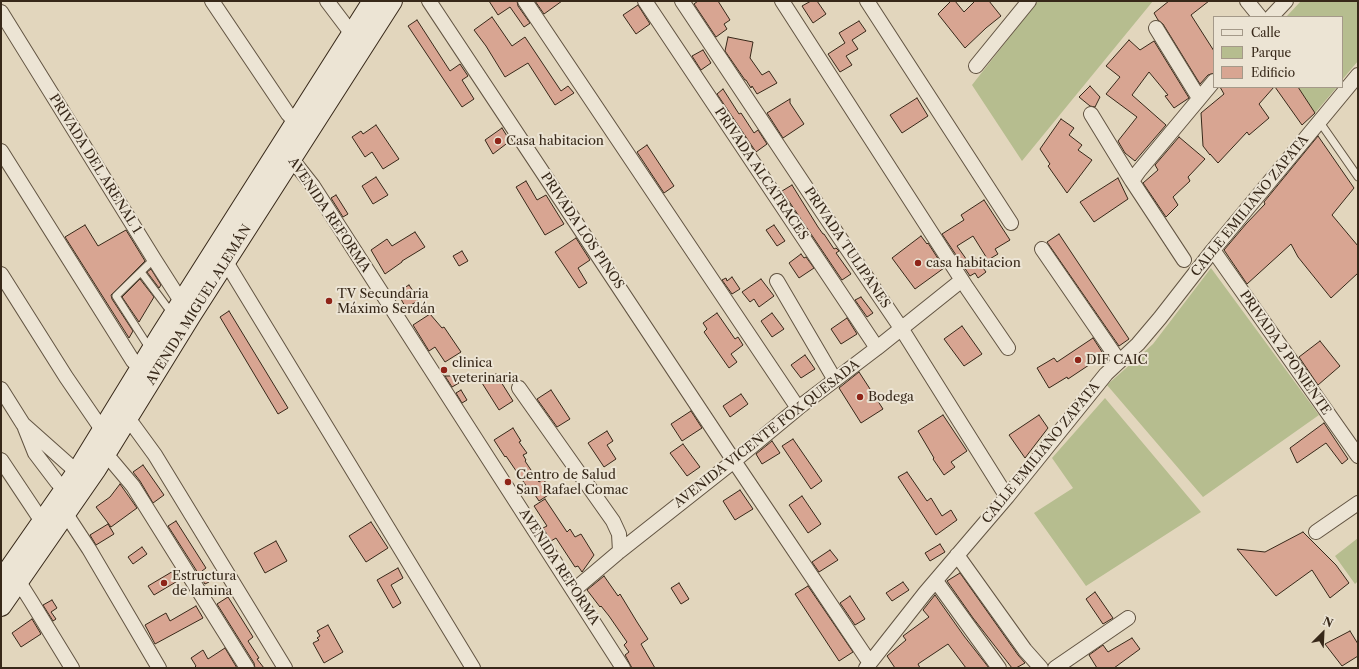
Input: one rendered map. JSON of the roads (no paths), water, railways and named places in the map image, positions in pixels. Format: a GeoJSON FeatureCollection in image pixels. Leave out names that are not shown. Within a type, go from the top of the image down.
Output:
{"type":"FeatureCollection","features":[{"type":"Feature","properties":{"kind":"main road","name":"AVENIDA MIGUEL ALEMÁN"},"geometry":{"type":"LineString","coordinates":[[9,578],[66,514],[106,454],[122,414],[182,311],[301,129],[392,1]]}},
{"type":"Feature","properties":{"kind":"main road","name":"AVENIDA MIGUEL ALEMÁN"},"geometry":{"type":"LineString","coordinates":[[301,129],[368,4]]}},
{"type":"Feature","properties":{"kind":"main road","name":"AVENIDA MIGUEL ALEMÁN"},"geometry":{"type":"LineString","coordinates":[[147,373],[151,351],[182,311],[226,262],[286,152]]}},
{"type":"Feature","properties":{"kind":"main road","name":"AVENIDA MIGUEL ALEMÁN"},"geometry":{"type":"LineString","coordinates":[[1,606],[9,578],[42,523],[103,431],[122,414]]}},
{"type":"Feature","properties":{"kind":"street"},"geometry":{"type":"LineString","coordinates":[[212,1],[301,129]]}},
{"type":"Feature","properties":{"kind":"street"},"geometry":{"type":"LineString","coordinates":[[327,1],[352,34]]}},
{"type":"Feature","properties":{"kind":"street","name":"PRIVADA LOS PINOS"},"geometry":{"type":"LineString","coordinates":[[429,1],[868,666]]}},
{"type":"Feature","properties":{"kind":"street"},"geometry":{"type":"LineString","coordinates":[[525,1],[798,408]]}},
{"type":"Feature","properties":{"kind":"street","name":"PRIVADA ALCATRACES"},"geometry":{"type":"LineString","coordinates":[[645,1],[877,348]]}},
{"type":"Feature","properties":{"kind":"street","name":"PRIVADA TULIPANES"},"geometry":{"type":"LineString","coordinates":[[682,1],[901,328],[1007,497]]}},
{"type":"Feature","properties":{"kind":"street"},"geometry":{"type":"LineString","coordinates":[[782,1],[962,280],[1008,348]]}},
{"type":"Feature","properties":{"kind":"street"},"geometry":{"type":"LineString","coordinates":[[867,1],[1011,223]]}},
{"type":"Feature","properties":{"kind":"street"},"geometry":{"type":"LineString","coordinates":[[976,66],[1029,1]]}},
{"type":"Feature","properties":{"kind":"street"},"geometry":{"type":"LineString","coordinates":[[1247,1],[1259,16]]}},
{"type":"Feature","properties":{"kind":"street"},"geometry":{"type":"LineString","coordinates":[[1271,16],[1286,1]]}},
{"type":"Feature","properties":{"kind":"street","name":"PRIVADA DEL ARENAL 1"},"geometry":{"type":"LineString","coordinates":[[1,12],[154,259],[182,311]]}},
{"type":"Feature","properties":{"kind":"street"},"geometry":{"type":"LineString","coordinates":[[1156,28],[1199,98]]}},
{"type":"Feature","properties":{"kind":"street","name":"CALLE EMILIANO ZAPATA"},"geometry":{"type":"LineString","coordinates":[[868,666],[1106,374],[1138,344],[1160,318],[1213,250],[1358,75]]}},
{"type":"Feature","properties":{"kind":"street"},"geometry":{"type":"LineString","coordinates":[[1132,181],[1213,82]]}},
{"type":"Feature","properties":{"kind":"street"},"geometry":{"type":"LineString","coordinates":[[1090,114],[1184,260]]}},
{"type":"Feature","properties":{"kind":"street"},"geometry":{"type":"LineString","coordinates":[[1,151],[133,361],[147,373]]}},
{"type":"Feature","properties":{"kind":"street","name":"AVENIDA REFORMA"},"geometry":{"type":"LineString","coordinates":[[286,152],[312,186],[623,668]]}},
{"type":"Feature","properties":{"kind":"street"},"geometry":{"type":"LineString","coordinates":[[1042,249],[1119,361]]}},
{"type":"Feature","properties":{"kind":"street","name":"PRIVADA 2 PONIENTE"},"geometry":{"type":"LineString","coordinates":[[1213,250],[1358,456]]}},
{"type":"Feature","properties":{"kind":"street"},"geometry":{"type":"LineString","coordinates":[[226,262],[473,668]]}},
{"type":"Feature","properties":{"kind":"street"},"geometry":{"type":"LineString","coordinates":[[1,274],[66,377],[103,431]]}},
{"type":"Feature","properties":{"kind":"street","name":"AVENIDA VICENTE FOX QUESADA"},"geometry":{"type":"LineString","coordinates":[[574,590],[620,551],[734,461],[798,408],[877,348],[962,280]]}},
{"type":"Feature","properties":{"kind":"street"},"geometry":{"type":"LineString","coordinates":[[776,281],[835,380]]}},
{"type":"Feature","properties":{"kind":"street"},"geometry":{"type":"LineString","coordinates":[[519,388],[613,522],[619,534],[620,551]]}},
{"type":"Feature","properties":{"kind":"street"},"geometry":{"type":"LineString","coordinates":[[1,389],[23,424],[35,453],[57,482],[65,489]]}},
{"type":"Feature","properties":{"kind":"street"},"geometry":{"type":"LineString","coordinates":[[122,414],[156,455],[285,668]]}},
{"type":"Feature","properties":{"kind":"street"},"geometry":{"type":"LineString","coordinates":[[23,424],[77,472]]}},
{"type":"Feature","properties":{"kind":"street"},"geometry":{"type":"LineString","coordinates":[[106,454],[133,486],[247,668]]}},
{"type":"Feature","properties":{"kind":"street"},"geometry":{"type":"LineString","coordinates":[[1,460],[42,523]]}},
{"type":"Feature","properties":{"kind":"street"},"geometry":{"type":"LineString","coordinates":[[1316,532],[1358,503]]}},
{"type":"Feature","properties":{"kind":"street"},"geometry":{"type":"LineString","coordinates":[[66,514],[89,549],[159,668]]}},
{"type":"Feature","properties":{"kind":"street"},"geometry":{"type":"LineString","coordinates":[[957,555],[1025,650],[1041,668]]}},
{"type":"Feature","properties":{"kind":"street"},"geometry":{"type":"LineString","coordinates":[[9,578],[72,668]]}},
{"type":"Feature","properties":{"kind":"street"},"geometry":{"type":"LineString","coordinates":[[936,581],[1000,668]]}},
{"type":"Feature","properties":{"kind":"street"},"geometry":{"type":"LineString","coordinates":[[1055,668],[1128,618]]}},
{"type":"Feature","properties":{"kind":"lane"},"geometry":{"type":"LineString","coordinates":[[1320,120],[1358,178]]}},
{"type":"Feature","properties":{"kind":"lane"},"geometry":{"type":"LineString","coordinates":[[151,351],[116,296],[154,259]]}},
{"type":"Feature","properties":{"kind":"lane"},"geometry":{"type":"LineString","coordinates":[[141,272],[182,311]]}},
{"type":"Feature","properties":{"kind":"place","name":"Casa habitacion"},"geometry":{"type":"Point","coordinates":[498,141]}},
{"type":"Feature","properties":{"kind":"place","name":"casa habitacion"},"geometry":{"type":"Point","coordinates":[918,263]}},
{"type":"Feature","properties":{"kind":"place","name":"TV Secundaria Máximo Serdán"},"geometry":{"type":"Point","coordinates":[329,301]}},
{"type":"Feature","properties":{"kind":"place","name":"DIF CAIC"},"geometry":{"type":"Point","coordinates":[1078,360]}},
{"type":"Feature","properties":{"kind":"place","name":"clinica veterinaria"},"geometry":{"type":"Point","coordinates":[444,370]}},
{"type":"Feature","properties":{"kind":"place","name":"Bodega"},"geometry":{"type":"Point","coordinates":[860,397]}},
{"type":"Feature","properties":{"kind":"place","name":"Centro de Salud San Rafael Comac"},"geometry":{"type":"Point","coordinates":[508,482]}},
{"type":"Feature","properties":{"kind":"place","name":"Estructura de lamina"},"geometry":{"type":"Point","coordinates":[164,583]}}]}
